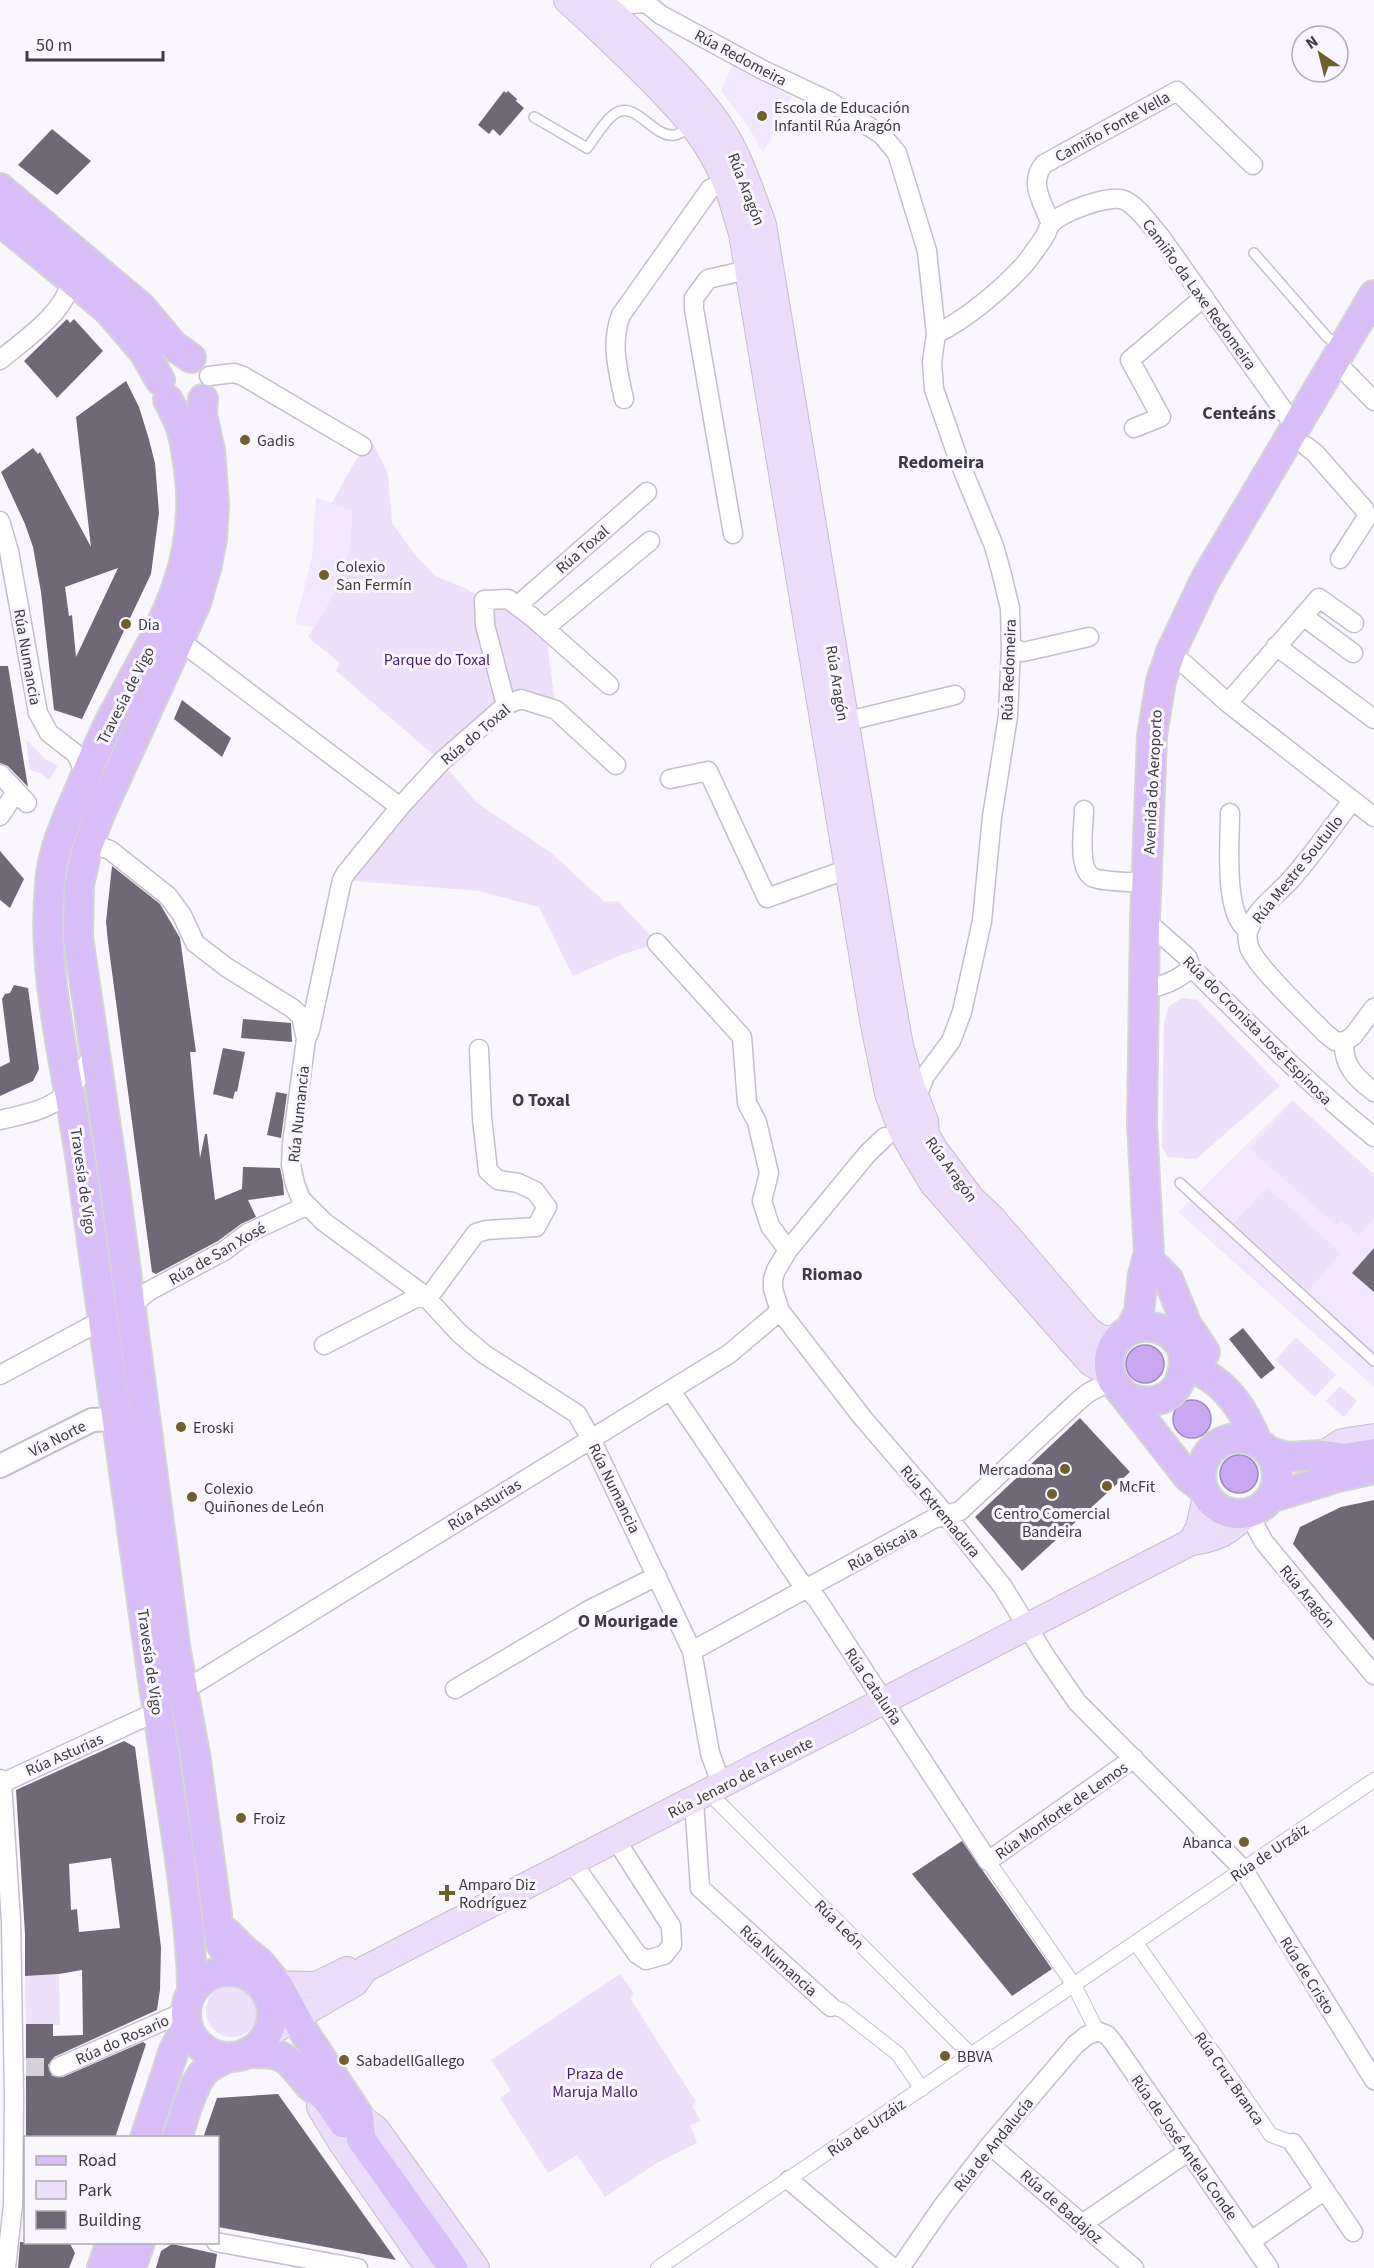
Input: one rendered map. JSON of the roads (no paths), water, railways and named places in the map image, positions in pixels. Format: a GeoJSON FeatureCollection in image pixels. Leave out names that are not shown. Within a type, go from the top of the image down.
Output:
{"type":"FeatureCollection","features":[{"type":"Feature","properties":{"kind":"main road","name":"Rúa Aragón"},"geometry":{"type":"LineString","coordinates":[[567,0],[623,51],[679,107],[693,125],[726,181],[742,233],[893,1133],[933,1184],[1091,1363],[1139,1402],[1152,1402],[1164,1398],[1175,1390],[1182,1378],[1185,1365],[1178,1344]]}},
{"type":"Feature","properties":{"kind":"main road","name":"Rúa Aragón"},"geometry":{"type":"LineString","coordinates":[[599,0],[685,82],[709,112],[729,143],[749,185],[763,225],[898,1036],[916,1099],[925,1120],[926,1134],[935,1150],[972,1199],[993,1219],[1089,1331],[1102,1339],[1124,1335],[1141,1326],[1152,1326],[1178,1344],[1199,1370],[1223,1388],[1246,1416],[1263,1447],[1274,1460],[1277,1479],[1259,1505],[1238,1514],[1220,1509],[1188,1477],[1116,1383]]}},
{"type":"Feature","properties":{"kind":"main road"},"geometry":{"type":"LineString","coordinates":[[0,188],[141,308],[201,378]]}},
{"type":"Feature","properties":{"kind":"main road","name":"Travesía de Vigo"},"geometry":{"type":"LineString","coordinates":[[0,221],[109,311],[144,352],[181,423],[192,494],[187,551],[178,585],[164,621],[117,707],[58,841],[50,879],[48,905],[49,962],[59,1098],[76,1126],[190,1933],[188,2009],[146,2136]]}},
{"type":"Feature","properties":{"kind":"main road","name":"Avenida do Aeroporto"},"geometry":{"type":"LineString","coordinates":[[1178,1344],[1162,1300],[1153,1261],[1142,1124],[1145,920],[1152,736],[1161,681],[1171,652],[1205,580],[1301,437],[1338,354],[1374,295]]}},
{"type":"Feature","properties":{"kind":"main road"},"geometry":{"type":"LineString","coordinates":[[184,357],[201,378],[190,406],[182,407],[164,390],[165,367],[184,357]]}},
{"type":"Feature","properties":{"kind":"main road","name":"Travesía de Vigo"},"geometry":{"type":"LineString","coordinates":[[201,378],[202,415],[213,473],[212,538],[207,565],[196,603],[99,816],[87,849],[79,885],[78,937],[153,1462],[176,1652],[218,1914],[217,1932],[222,1948],[263,2009],[317,2052],[360,2128]]}},
{"type":"Feature","properties":{"kind":"main road","name":"Rúa Numancia"},"geometry":{"type":"LineString","coordinates":[[86,775],[89,797],[87,849]]}},
{"type":"Feature","properties":{"kind":"main road"},"geometry":{"type":"LineString","coordinates":[[893,1133],[912,1126],[926,1134]]}},
{"type":"Feature","properties":{"kind":"main road"},"geometry":{"type":"LineString","coordinates":[[1153,1261],[1172,1286],[1187,1325],[1220,1373],[1223,1388]]}},
{"type":"Feature","properties":{"kind":"main road","name":"Avenida do Aeroporto"},"geometry":{"type":"LineString","coordinates":[[1124,1335],[1139,1312],[1143,1275],[1153,1261]]}},
{"type":"Feature","properties":{"kind":"main road"},"geometry":{"type":"LineString","coordinates":[[1116,1383],[1110,1355],[1112,1346],[1124,1335]]}},
{"type":"Feature","properties":{"kind":"main road"},"geometry":{"type":"LineString","coordinates":[[1322,1455],[1341,1442],[1374,1437]]}},
{"type":"Feature","properties":{"kind":"main road"},"geometry":{"type":"LineString","coordinates":[[1191,1542],[1199,1528],[1204,1492],[1200,1477],[1202,1466],[1206,1455],[1214,1447],[1235,1438],[1246,1438],[1287,1457],[1322,1455],[1345,1458],[1374,1453]]}},
{"type":"Feature","properties":{"kind":"main road"},"geometry":{"type":"LineString","coordinates":[[1259,1505],[1338,1477],[1374,1469]]}},
{"type":"Feature","properties":{"kind":"main road","name":"Rúa Jenaro de la Fuente"},"geometry":{"type":"LineString","coordinates":[[263,2009],[330,1988],[355,1983],[365,1969],[886,1702],[1191,1542],[1216,1537],[1232,1530],[1259,1505]]}},
{"type":"Feature","properties":{"kind":"main road"},"geometry":{"type":"LineString","coordinates":[[317,2052],[321,2010],[330,1988],[297,1974],[263,2009],[219,2056],[202,2048],[190,2034],[188,2009],[205,1978],[222,1972],[263,2009],[266,2053],[281,2056],[292,2063],[310,2085],[326,2099],[345,2127],[376,2129],[476,2268]]}},
{"type":"Feature","properties":{"kind":"main road"},"geometry":{"type":"LineString","coordinates":[[178,2136],[201,2077],[263,2009]]}},
{"type":"Feature","properties":{"kind":"main road"},"geometry":{"type":"LineString","coordinates":[[310,2085],[318,2104],[341,2142],[425,2265]]}},
{"type":"Feature","properties":{"kind":"main road"},"geometry":{"type":"LineString","coordinates":[[360,2128],[453,2268]]}},
{"type":"Feature","properties":{"kind":"main road"},"geometry":{"type":"LineString","coordinates":[[102,2268],[110,2244]]}},
{"type":"Feature","properties":{"kind":"main road"},"geometry":{"type":"LineString","coordinates":[[131,2268],[139,2244]]}},
{"type":"Feature","properties":{"kind":"street","name":"Rúa Redomeira"},"geometry":{"type":"LineString","coordinates":[[599,0],[616,5],[646,3],[661,15],[763,70],[831,102],[882,135],[897,153],[927,250],[936,334],[932,362],[934,388],[959,461],[994,546],[1010,609],[1011,647],[1008,716],[992,817],[982,921],[959,1022],[951,1041],[925,1076],[916,1099]]}},
{"type":"Feature","properties":{"kind":"street","name":"Camiño Fonte Vella"},"geometry":{"type":"LineString","coordinates":[[1051,224],[1035,182],[1036,173],[1044,164],[1178,91],[1253,165]]}},
{"type":"Feature","properties":{"kind":"street","name":"Rúa Aragón"},"geometry":{"type":"LineString","coordinates":[[624,399],[615,345],[615,330],[621,315],[710,189],[726,181]]}},
{"type":"Feature","properties":{"kind":"street","name":"Camiño da Laxe Redomeira"},"geometry":{"type":"LineString","coordinates":[[1051,224],[1062,216],[1111,198],[1123,200],[1134,207],[1160,236],[1301,437],[1364,509],[1368,517],[1340,559]]}},
{"type":"Feature","properties":{"kind":"street"},"geometry":{"type":"LineString","coordinates":[[936,334],[952,326],[976,308],[1022,267],[1046,235],[1051,224]]}},
{"type":"Feature","properties":{"kind":"street"},"geometry":{"type":"LineString","coordinates":[[734,534],[694,309],[694,298],[708,279],[748,270]]}},
{"type":"Feature","properties":{"kind":"street"},"geometry":{"type":"LineString","coordinates":[[0,360],[57,310],[70,291],[71,281]]}},
{"type":"Feature","properties":{"kind":"street"},"geometry":{"type":"LineString","coordinates":[[1134,428],[1161,417],[1130,360],[1204,297]]}},
{"type":"Feature","properties":{"kind":"street"},"geometry":{"type":"LineString","coordinates":[[1338,354],[1374,400]]}},
{"type":"Feature","properties":{"kind":"street"},"geometry":{"type":"LineString","coordinates":[[201,378],[234,374],[243,376],[362,446]]}},
{"type":"Feature","properties":{"kind":"street","name":"Rúa Toxal"},"geometry":{"type":"LineString","coordinates":[[517,606],[647,492]]}},
{"type":"Feature","properties":{"kind":"street","name":"Rúa Numancia"},"geometry":{"type":"LineString","coordinates":[[0,520],[9,551],[38,713],[49,733],[76,754],[86,775]]}},
{"type":"Feature","properties":{"kind":"street"},"geometry":{"type":"LineString","coordinates":[[545,628],[650,541]]}},
{"type":"Feature","properties":{"kind":"street"},"geometry":{"type":"LineString","coordinates":[[1228,703],[1319,598],[1354,623]]}},
{"type":"Feature","properties":{"kind":"street"},"geometry":{"type":"LineString","coordinates":[[506,705],[485,625],[484,600],[507,599],[545,628],[609,685]]}},
{"type":"Feature","properties":{"kind":"street"},"geometry":{"type":"LineString","coordinates":[[1303,616],[1353,653]]}},
{"type":"Feature","properties":{"kind":"street"},"geometry":{"type":"LineString","coordinates":[[1011,647],[1023,651],[1089,638]]}},
{"type":"Feature","properties":{"kind":"street"},"geometry":{"type":"LineString","coordinates":[[179,640],[400,807]]}},
{"type":"Feature","properties":{"kind":"street"},"geometry":{"type":"LineString","coordinates":[[1276,646],[1374,719]]}},
{"type":"Feature","properties":{"kind":"street","name":"Rúa Mestre Soutullo"},"geometry":{"type":"LineString","coordinates":[[1171,652],[1228,703],[1374,818]]}},
{"type":"Feature","properties":{"kind":"street"},"geometry":{"type":"LineString","coordinates":[[844,722],[955,694]]}},
{"type":"Feature","properties":{"kind":"street","name":"Rúa do Toxal"},"geometry":{"type":"LineString","coordinates":[[306,1039],[310,1030],[342,880],[352,864],[441,762],[506,705],[521,699],[556,710],[616,765]]}},
{"type":"Feature","properties":{"kind":"street"},"geometry":{"type":"LineString","coordinates":[[670,779],[708,771],[767,898],[848,869]]}},
{"type":"Feature","properties":{"kind":"street"},"geometry":{"type":"LineString","coordinates":[[0,774],[21,798],[0,816]]}},
{"type":"Feature","properties":{"kind":"street","name":"Rúa Mestre Soutullo"},"geometry":{"type":"LineString","coordinates":[[1344,1042],[1335,1041],[1325,1033],[1258,961],[1249,946],[1248,930],[1275,893],[1292,879],[1352,801]]}},
{"type":"Feature","properties":{"kind":"street"},"geometry":{"type":"LineString","coordinates":[[1084,810],[1082,860],[1084,870],[1093,878],[1146,883]]}},
{"type":"Feature","properties":{"kind":"street"},"geometry":{"type":"LineString","coordinates":[[1230,813],[1232,903],[1241,926],[1248,930]]}},
{"type":"Feature","properties":{"kind":"street","name":"Rúa Numancia"},"geometry":{"type":"LineString","coordinates":[[87,849],[98,846],[110,850],[168,896],[182,915],[195,943],[226,967],[297,1011],[301,1016],[306,1039],[291,1165],[295,1184],[306,1206],[324,1222],[424,1295],[459,1333],[484,1354],[577,1414],[591,1438],[692,1651],[710,1753],[700,1888],[831,2007],[842,2010],[897,2054],[922,2089]]}},
{"type":"Feature","properties":{"kind":"street","name":"Rúa do Cronista José Espinosa"},"geometry":{"type":"LineString","coordinates":[[1145,920],[1187,957],[1191,967],[1303,1077],[1338,1109],[1374,1137]]}},
{"type":"Feature","properties":{"kind":"street"},"geometry":{"type":"LineString","coordinates":[[657,943],[742,1037],[747,1103],[756,1122],[769,1173],[762,1201],[770,1226],[788,1250]]}},
{"type":"Feature","properties":{"kind":"street"},"geometry":{"type":"LineString","coordinates":[[1144,962],[1178,951]]}},
{"type":"Feature","properties":{"kind":"street"},"geometry":{"type":"LineString","coordinates":[[1144,990],[1163,986],[1182,976],[1191,967]]}},
{"type":"Feature","properties":{"kind":"street"},"geometry":{"type":"LineString","coordinates":[[1374,1008],[1353,1036],[1344,1042],[1343,1056],[1348,1068],[1374,1092]]}},
{"type":"Feature","properties":{"kind":"street"},"geometry":{"type":"LineString","coordinates":[[324,1345],[424,1295],[431,1294],[476,1233],[487,1230],[536,1227],[547,1208],[535,1191],[518,1183],[498,1180],[488,1172],[482,1118],[479,1049]]}},
{"type":"Feature","properties":{"kind":"street"},"geometry":{"type":"LineString","coordinates":[[0,1120],[59,1098],[94,1053]]}},
{"type":"Feature","properties":{"kind":"street","name":"Rúa Extremadura"},"geometry":{"type":"LineString","coordinates":[[893,1133],[868,1153],[788,1250],[773,1279],[773,1289],[780,1311],[862,1417],[947,1516],[1008,1594],[1044,1654],[1077,1702],[1243,1869]]}},
{"type":"Feature","properties":{"kind":"street","name":"Rúa de San Xosé"},"geometry":{"type":"LineString","coordinates":[[131,1306],[150,1291],[224,1251],[248,1233],[306,1206]]}},
{"type":"Feature","properties":{"kind":"street","name":"Rúa Asturias"},"geometry":{"type":"LineString","coordinates":[[183,1691],[591,1438],[671,1391],[729,1354],[780,1311]]}},
{"type":"Feature","properties":{"kind":"street"},"geometry":{"type":"LineString","coordinates":[[0,1375],[104,1319]]}},
{"type":"Feature","properties":{"kind":"street","name":"Rúa Biscaia"},"geometry":{"type":"LineString","coordinates":[[692,1651],[933,1520],[960,1510],[1088,1393],[1116,1383]]}},
{"type":"Feature","properties":{"kind":"street","name":"Rúa Cataluña"},"geometry":{"type":"LineString","coordinates":[[671,1391],[806,1589],[817,1599],[988,1861],[1074,1985]]}},
{"type":"Feature","properties":{"kind":"street"},"geometry":{"type":"LineString","coordinates":[[116,1419],[129,1432],[142,1454],[153,1462]]}},
{"type":"Feature","properties":{"kind":"street","name":"Vía Norte"},"geometry":{"type":"LineString","coordinates":[[0,1466],[92,1420],[116,1419]]}},
{"type":"Feature","properties":{"kind":"street","name":"Rúa Aragón"},"geometry":{"type":"LineString","coordinates":[[1259,1505],[1264,1542],[1374,1675]]}},
{"type":"Feature","properties":{"kind":"street"},"geometry":{"type":"LineString","coordinates":[[455,1689],[590,1610],[657,1576]]}},
{"type":"Feature","properties":{"kind":"street","name":"Rúa Asturias"},"geometry":{"type":"LineString","coordinates":[[1,1782],[158,1711]]}},
{"type":"Feature","properties":{"kind":"street","name":"Rúa Monforte de Lemos"},"geometry":{"type":"LineString","coordinates":[[988,1861],[1134,1758]]}},
{"type":"Feature","properties":{"kind":"street","name":"Rúa de Urzáiz"},"geometry":{"type":"LineString","coordinates":[[658,2268],[1374,1780]]}},
{"type":"Feature","properties":{"kind":"street"},"geometry":{"type":"LineString","coordinates":[[1,1782],[13,2067],[13,2204],[6,2268]]}},
{"type":"Feature","properties":{"kind":"street","name":"Rúa León"},"geometry":{"type":"LineString","coordinates":[[708,1793],[971,2055]]}},
{"type":"Feature","properties":{"kind":"street"},"geometry":{"type":"LineString","coordinates":[[570,1864],[637,1954],[646,1960],[664,1955],[672,1945],[671,1926],[616,1840]]}},
{"type":"Feature","properties":{"kind":"street","name":"Rúa de Cristo"},"geometry":{"type":"LineString","coordinates":[[1243,1869],[1374,2080]]}},
{"type":"Feature","properties":{"kind":"street","name":"Rúa Cruz Branca"},"geometry":{"type":"LineString","coordinates":[[1136,1943],[1271,2135],[1293,2143],[1353,2232]]}},
{"type":"Feature","properties":{"kind":"street"},"geometry":{"type":"LineString","coordinates":[[1074,1985],[1097,2031]]}},
{"type":"Feature","properties":{"kind":"street","name":"Rúa do Rosario"},"geometry":{"type":"LineString","coordinates":[[59,2067],[188,2009]]}},
{"type":"Feature","properties":{"kind":"street","name":"Rúa de Andalucía"},"geometry":{"type":"LineString","coordinates":[[900,2268],[942,2207],[990,2145],[1075,2045],[1097,2031]]}},
{"type":"Feature","properties":{"kind":"street","name":"Rúa de José Antela Conde"},"geometry":{"type":"LineString","coordinates":[[1097,2031],[1107,2035],[1113,2042],[1269,2268]]}},
{"type":"Feature","properties":{"kind":"street","name":"Rúa de Badajoz"},"geometry":{"type":"LineString","coordinates":[[990,2145],[1134,2268]]}},
{"type":"Feature","properties":{"kind":"street"},"geometry":{"type":"LineString","coordinates":[[1082,2224],[1189,2151]]}},
{"type":"Feature","properties":{"kind":"street"},"geometry":{"type":"LineString","coordinates":[[789,2180],[893,2268]]}},
{"type":"Feature","properties":{"kind":"street"},"geometry":{"type":"LineString","coordinates":[[1251,2241],[1324,2190]]}},
{"type":"Feature","properties":{"kind":"street"},"geometry":{"type":"LineString","coordinates":[[219,2243],[358,2268]]}},
{"type":"Feature","properties":{"kind":"lane"},"geometry":{"type":"LineString","coordinates":[[534,117],[587,148],[613,115],[622,110],[631,111],[666,135],[677,135],[693,125]]}},
{"type":"Feature","properties":{"kind":"lane"},"geometry":{"type":"LineString","coordinates":[[1254,254],[1327,337],[1338,354]]}},
{"type":"Feature","properties":{"kind":"lane"},"geometry":{"type":"LineString","coordinates":[[1180,1183],[1374,1361]]}},
{"type":"Feature","properties":{"kind":"tunnel"},"geometry":{"type":"LineString","coordinates":[[26,2067],[59,2067]]}},
{"type":"Feature","properties":{"kind":"place","name":"Escola de Educación Infantil Rúa Aragón"},"geometry":{"type":"Point","coordinates":[762,116]}},
{"type":"Feature","properties":{"kind":"place","name":"Gadis"},"geometry":{"type":"Point","coordinates":[245,440]}},
{"type":"Feature","properties":{"kind":"place","name":"Colexio San Fermín"},"geometry":{"type":"Point","coordinates":[324,575]}},
{"type":"Feature","properties":{"kind":"place","name":"Dia"},"geometry":{"type":"Point","coordinates":[126,624]}},
{"type":"Feature","properties":{"kind":"place","name":"Eroski"},"geometry":{"type":"Point","coordinates":[181,1427]}},
{"type":"Feature","properties":{"kind":"place","name":"Mercadona"},"geometry":{"type":"Point","coordinates":[1065,1469]}},
{"type":"Feature","properties":{"kind":"place","name":"McFit"},"geometry":{"type":"Point","coordinates":[1107,1486]}},
{"type":"Feature","properties":{"kind":"place","name":"Centro Comercial Bandeira"},"geometry":{"type":"Point","coordinates":[1052,1494]}},
{"type":"Feature","properties":{"kind":"place","name":"Colexio Quiñones de León"},"geometry":{"type":"Point","coordinates":[192,1497]}},
{"type":"Feature","properties":{"kind":"place","name":"Froiz"},"geometry":{"type":"Point","coordinates":[241,1818]}},
{"type":"Feature","properties":{"kind":"place","name":"Abanca"},"geometry":{"type":"Point","coordinates":[1244,1842]}},
{"type":"Feature","properties":{"kind":"place","name":"Amparo Diz Rodríguez"},"geometry":{"type":"Point","coordinates":[447,1893]}},
{"type":"Feature","properties":{"kind":"place","name":"BBVA"},"geometry":{"type":"Point","coordinates":[945,2056]}},
{"type":"Feature","properties":{"kind":"place","name":"SabadellGallego"},"geometry":{"type":"Point","coordinates":[344,2060]}},
{"type":"Feature","properties":{"kind":"district","name":"Centeáns"},"geometry":{"type":"Point","coordinates":[1239,413]}},
{"type":"Feature","properties":{"kind":"district","name":"Redomeira"},"geometry":{"type":"Point","coordinates":[941,462]}},
{"type":"Feature","properties":{"kind":"district","name":"O Toxal"},"geometry":{"type":"Point","coordinates":[541,1100]}},
{"type":"Feature","properties":{"kind":"district","name":"Riomao"},"geometry":{"type":"Point","coordinates":[832,1274]}},
{"type":"Feature","properties":{"kind":"district","name":"O Mourigade"},"geometry":{"type":"Point","coordinates":[628,1621]}},
{"type":"Feature","properties":{"kind":"park label","name":"Parque do Toxal"},"geometry":{"type":"Point","coordinates":[437,659]}},
{"type":"Feature","properties":{"kind":"park label","name":"Praza de Maruja Mallo"},"geometry":{"type":"Point","coordinates":[595,2082]}}]}
